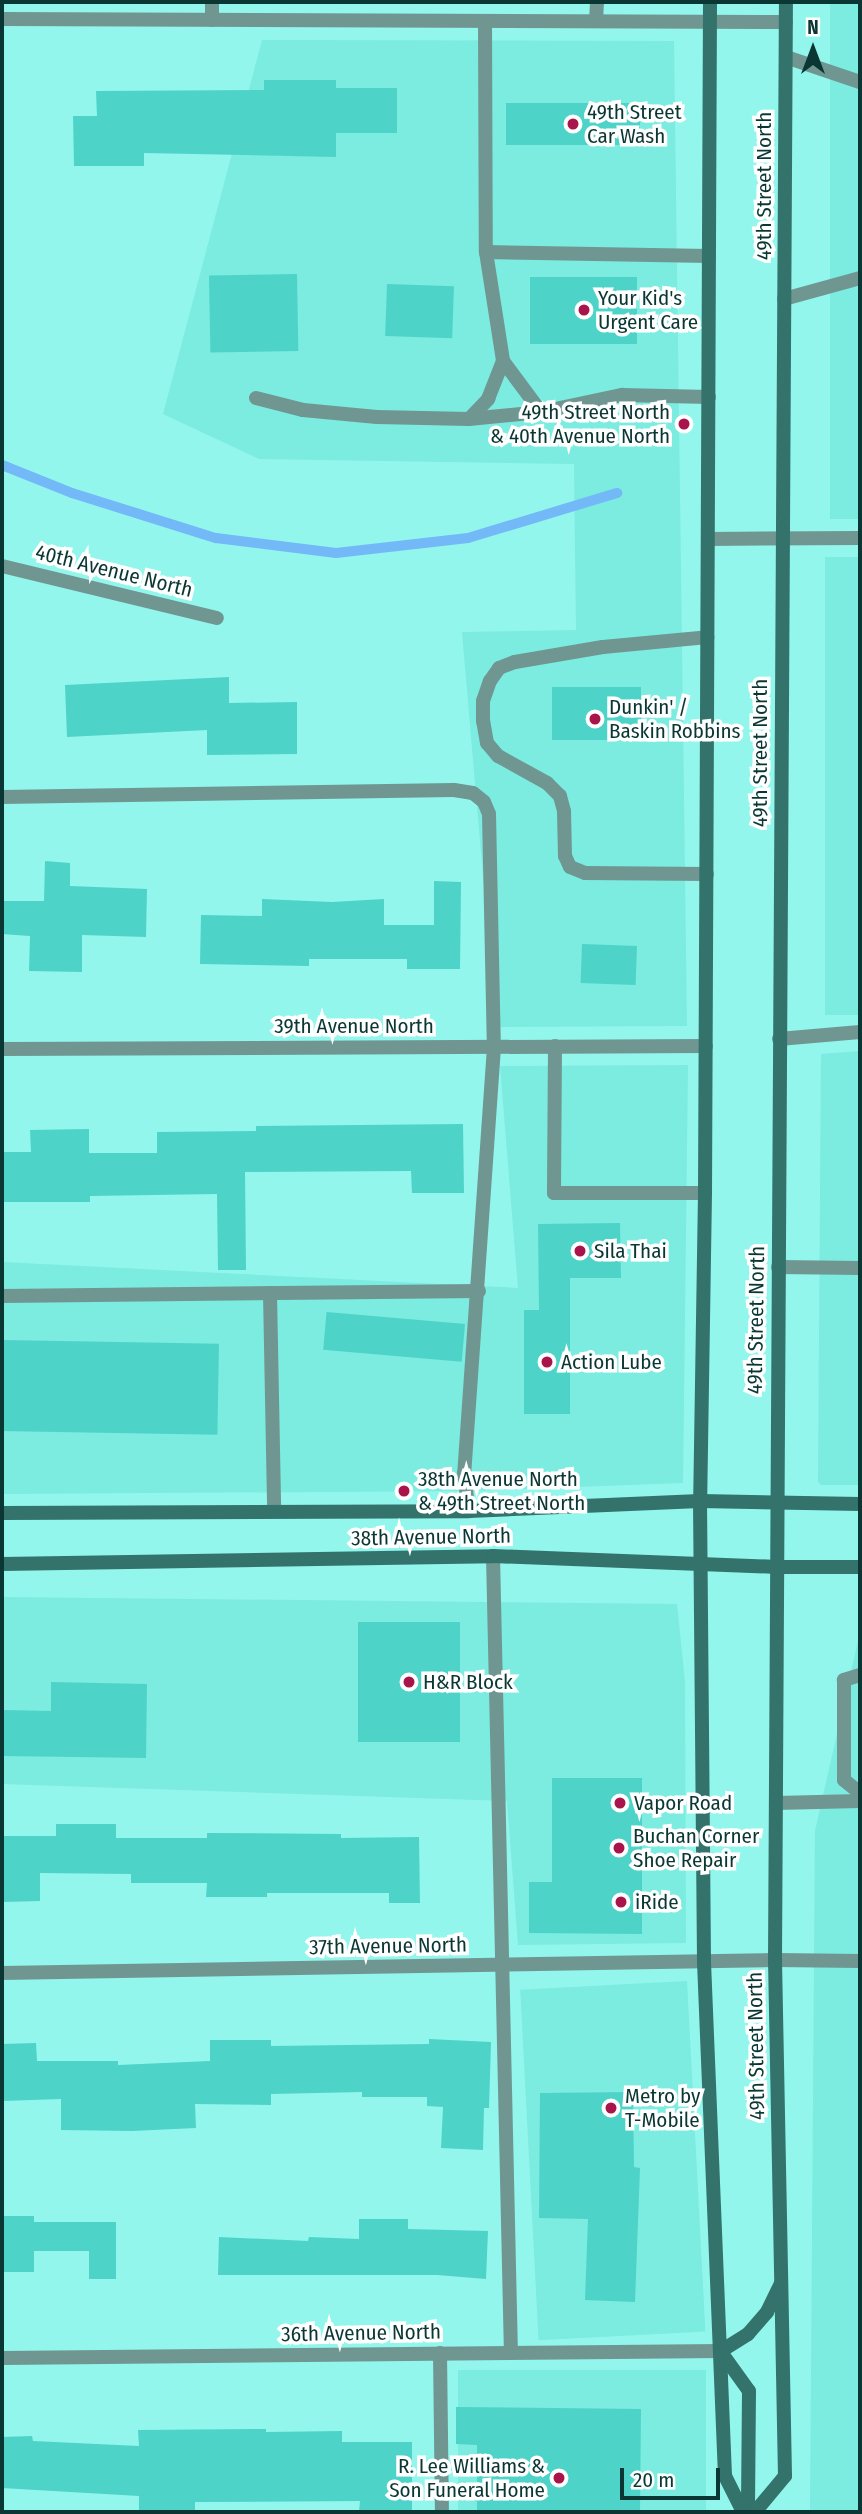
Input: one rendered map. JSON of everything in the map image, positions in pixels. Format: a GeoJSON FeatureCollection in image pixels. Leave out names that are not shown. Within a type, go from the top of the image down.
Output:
{"type":"FeatureCollection","features":[{"type":"Feature","properties":{"kind":"main road"},"geometry":{"type":"LineString","coordinates":[[710,2],[706,1046],[700,1501],[704,1962],[725,2476],[745,2512]]}},
{"type":"Feature","properties":{"kind":"main road","name":"49th Street North"},"geometry":{"type":"LineString","coordinates":[[755,2512],[785,2476],[775,1960],[775,1505],[786,2]]}},
{"type":"Feature","properties":{"kind":"main road","name":"38th Avenue North"},"geometry":{"type":"LineString","coordinates":[[2,1513],[469,1511],[700,1501],[775,1505],[860,1504]]}},
{"type":"Feature","properties":{"kind":"main road","name":"38th Avenue North"},"geometry":{"type":"LineString","coordinates":[[2,1564],[493,1556],[777,1567],[860,1567]]}},
{"type":"Feature","properties":{"kind":"main road"},"geometry":{"type":"LineString","coordinates":[[721,2351],[748,2333],[767,2312],[783,2280]]}},
{"type":"Feature","properties":{"kind":"main road"},"geometry":{"type":"LineString","coordinates":[[721,2351],[750,2391],[745,2512]]}},
{"type":"Feature","properties":{"kind":"street"},"geometry":{"type":"LineString","coordinates":[[212,2],[212,20]]}},
{"type":"Feature","properties":{"kind":"street"},"geometry":{"type":"LineString","coordinates":[[596,22],[597,2]]}},
{"type":"Feature","properties":{"kind":"street"},"geometry":{"type":"LineString","coordinates":[[2,19],[786,22]]}},
{"type":"Feature","properties":{"kind":"street"},"geometry":{"type":"LineString","coordinates":[[485,21],[486,252],[503,361],[541,412]]}},
{"type":"Feature","properties":{"kind":"street"},"geometry":{"type":"LineString","coordinates":[[786,57],[860,82]]}},
{"type":"Feature","properties":{"kind":"street"},"geometry":{"type":"LineString","coordinates":[[486,252],[709,256]]}},
{"type":"Feature","properties":{"kind":"street"},"geometry":{"type":"LineString","coordinates":[[784,299],[860,278]]}},
{"type":"Feature","properties":{"kind":"street"},"geometry":{"type":"LineString","coordinates":[[469,419],[488,399],[503,361]]}},
{"type":"Feature","properties":{"kind":"street"},"geometry":{"type":"LineString","coordinates":[[256,398],[303,410],[376,417],[469,419],[541,412],[622,395],[709,397]]}},
{"type":"Feature","properties":{"kind":"street"},"geometry":{"type":"LineString","coordinates":[[708,539],[860,538]]}},
{"type":"Feature","properties":{"kind":"street","name":"40th Avenue North"},"geometry":{"type":"LineString","coordinates":[[2,566],[217,618]]}},
{"type":"Feature","properties":{"kind":"street"},"geometry":{"type":"LineString","coordinates":[[707,874],[585,873],[570,867],[565,856],[564,811],[560,796],[547,783],[498,757],[488,743],[483,721],[483,701],[490,681],[499,668],[515,662],[603,647],[708,637]]}},
{"type":"Feature","properties":{"kind":"street"},"geometry":{"type":"LineString","coordinates":[[2,797],[454,790],[473,793],[484,802],[489,814],[494,1047],[479,1291],[464,1473],[469,1511]]}},
{"type":"Feature","properties":{"kind":"street"},"geometry":{"type":"LineString","coordinates":[[779,1039],[860,1032]]}},
{"type":"Feature","properties":{"kind":"street"},"geometry":{"type":"LineString","coordinates":[[555,1046],[554,1194],[705,1193]]}},
{"type":"Feature","properties":{"kind":"street","name":"39th Avenue North"},"geometry":{"type":"LineString","coordinates":[[2,1049],[706,1046]]}},
{"type":"Feature","properties":{"kind":"street"},"geometry":{"type":"LineString","coordinates":[[778,1267],[860,1268]]}},
{"type":"Feature","properties":{"kind":"street"},"geometry":{"type":"LineString","coordinates":[[2,1296],[479,1291]]}},
{"type":"Feature","properties":{"kind":"street"},"geometry":{"type":"LineString","coordinates":[[270,1293],[274,1511]]}},
{"type":"Feature","properties":{"kind":"street"},"geometry":{"type":"LineString","coordinates":[[493,1556],[511,2353]]}},
{"type":"Feature","properties":{"kind":"street"},"geometry":{"type":"LineString","coordinates":[[860,1675],[844,1680],[844,1780],[860,1793]]}},
{"type":"Feature","properties":{"kind":"street"},"geometry":{"type":"LineString","coordinates":[[776,1803],[860,1801]]}},
{"type":"Feature","properties":{"kind":"street","name":"37th Avenue North"},"geometry":{"type":"LineString","coordinates":[[2,1973],[775,1960],[860,1961]]}},
{"type":"Feature","properties":{"kind":"street","name":"36th Avenue North"},"geometry":{"type":"LineString","coordinates":[[2,2358],[721,2351]]}},
{"type":"Feature","properties":{"kind":"street"},"geometry":{"type":"LineString","coordinates":[[440,2353],[442,2512]]}},
{"type":"Feature","properties":{"kind":"shaded area"},"geometry":{"type":"Polygon","coordinates":[[[830,2],[860,2],[860,519],[830,519],[830,2]]]}},
{"type":"Feature","properties":{"kind":"shaded area"},"geometry":{"type":"Polygon","coordinates":[[[262,40],[674,41],[687,1026],[496,1027],[462,632],[576,630],[574,464],[259,459],[163,414],[262,40]]]}},
{"type":"Feature","properties":{"kind":"shaded area"},"geometry":{"type":"Polygon","coordinates":[[[825,557],[860,557],[860,1015],[825,1015],[825,557]]]}},
{"type":"Feature","properties":{"kind":"shaded area"},"geometry":{"type":"Polygon","coordinates":[[[860,1051],[860,1485],[821,1485],[818,1482],[821,1054],[860,1051]]]}},
{"type":"Feature","properties":{"kind":"shaded area"},"geometry":{"type":"Polygon","coordinates":[[[688,1065],[683,1483],[469,1491],[2,1494],[2,1262],[518,1288],[500,1066],[688,1065]]]}},
{"type":"Feature","properties":{"kind":"shaded area"},"geometry":{"type":"Polygon","coordinates":[[[2,1597],[677,1604],[685,1682],[686,1943],[518,1945],[507,1801],[2,1784],[2,1597]]]}},
{"type":"Feature","properties":{"kind":"shaded area"},"geometry":{"type":"Polygon","coordinates":[[[860,1632],[860,2512],[810,2512],[815,1831],[860,1632]]]}},
{"type":"Feature","properties":{"kind":"shaded area"},"geometry":{"type":"Polygon","coordinates":[[[687,1981],[705,2332],[539,2340],[520,1990],[687,1981]]]}},
{"type":"Feature","properties":{"kind":"shaded area"},"geometry":{"type":"Polygon","coordinates":[[[458,2370],[706,2370],[706,2512],[458,2512],[458,2370]]]}},
{"type":"Feature","properties":{"kind":"building"},"geometry":{"type":"Polygon","coordinates":[[[264,80],[336,80],[336,88],[397,88],[397,133],[336,133],[336,157],[144,153],[144,166],[74,166],[73,116],[97,116],[96,91],[264,90],[264,80]]]}},
{"type":"Feature","properties":{"kind":"building","name":"49th Street Car Wash"},"geometry":{"type":"Polygon","coordinates":[[[506,103],[640,103],[640,145],[506,145],[506,103]]]}},
{"type":"Feature","properties":{"kind":"building"},"geometry":{"type":"Polygon","coordinates":[[[297,274],[298,351],[210,353],[209,276],[297,274]]]}},
{"type":"Feature","properties":{"kind":"building","name":"Your Kid's Urgent Care"},"geometry":{"type":"Polygon","coordinates":[[[530,277],[637,277],[637,344],[530,344],[530,277]]]}},
{"type":"Feature","properties":{"kind":"building"},"geometry":{"type":"Polygon","coordinates":[[[387,284],[454,286],[452,338],[385,336],[387,284]]]}},
{"type":"Feature","properties":{"kind":"building"},"geometry":{"type":"Polygon","coordinates":[[[229,677],[229,703],[297,702],[297,754],[207,755],[207,730],[67,737],[65,685],[229,677]]]}},
{"type":"Feature","properties":{"kind":"building"},"geometry":{"type":"Polygon","coordinates":[[[552,687],[641,687],[641,740],[552,740],[552,687]]]}},
{"type":"Feature","properties":{"kind":"building"},"geometry":{"type":"Polygon","coordinates":[[[45,861],[70,863],[70,886],[147,889],[146,937],[82,935],[82,972],[29,971],[30,936],[2,934],[2,901],[44,901],[45,861]]]}},
{"type":"Feature","properties":{"kind":"building"},"geometry":{"type":"Polygon","coordinates":[[[434,881],[461,882],[460,969],[407,969],[407,959],[309,959],[309,966],[200,964],[201,915],[262,916],[262,899],[332,902],[384,899],[384,925],[434,925],[434,881]]]}},
{"type":"Feature","properties":{"kind":"building"},"geometry":{"type":"Polygon","coordinates":[[[582,944],[637,946],[636,985],[581,983],[582,944]]]}},
{"type":"Feature","properties":{"kind":"building"},"geometry":{"type":"Polygon","coordinates":[[[463,1124],[464,1193],[412,1193],[411,1171],[245,1172],[246,1270],[218,1270],[217,1194],[90,1196],[90,1202],[2,1202],[2,1152],[31,1152],[30,1130],[89,1129],[89,1153],[157,1153],[157,1132],[256,1131],[256,1126],[463,1124]]]}},
{"type":"Feature","properties":{"kind":"building"},"geometry":{"type":"Polygon","coordinates":[[[620,1223],[621,1278],[570,1278],[570,1414],[524,1414],[524,1310],[539,1310],[538,1224],[620,1223]]]}},
{"type":"Feature","properties":{"kind":"building"},"geometry":{"type":"Polygon","coordinates":[[[327,1312],[465,1324],[462,1362],[323,1350],[327,1312]]]}},
{"type":"Feature","properties":{"kind":"building"},"geometry":{"type":"Polygon","coordinates":[[[2,1340],[219,1344],[217,1435],[2,1431],[2,1340]]]}},
{"type":"Feature","properties":{"kind":"building","name":"H&R Block"},"geometry":{"type":"Polygon","coordinates":[[[358,1622],[460,1622],[460,1742],[358,1742],[358,1622]]]}},
{"type":"Feature","properties":{"kind":"building"},"geometry":{"type":"Polygon","coordinates":[[[51,1682],[147,1684],[146,1758],[2,1756],[2,1710],[51,1711],[51,1682]]]}},
{"type":"Feature","properties":{"kind":"building"},"geometry":{"type":"Polygon","coordinates":[[[552,1778],[642,1778],[642,1934],[529,1933],[529,1882],[552,1882],[552,1778]]]}},
{"type":"Feature","properties":{"kind":"building"},"geometry":{"type":"Polygon","coordinates":[[[56,1824],[116,1824],[116,1838],[207,1838],[207,1833],[341,1834],[341,1838],[419,1837],[420,1903],[389,1903],[389,1893],[267,1893],[267,1897],[206,1897],[207,1883],[131,1883],[131,1874],[40,1873],[40,1901],[2,1902],[2,1836],[56,1836],[56,1824]]]}},
{"type":"Feature","properties":{"kind":"building"},"geometry":{"type":"Polygon","coordinates":[[[429,2039],[491,2042],[489,2108],[484,2108],[483,2150],[441,2148],[443,2107],[427,2106],[427,2097],[362,2097],[362,2092],[271,2094],[271,2105],[195,2104],[196,2128],[132,2131],[61,2130],[61,2099],[2,2101],[2,2044],[36,2043],[37,2061],[118,2061],[118,2065],[210,2061],[210,2040],[271,2040],[271,2046],[429,2044],[429,2039]]]}},
{"type":"Feature","properties":{"kind":"building"},"geometry":{"type":"Polygon","coordinates":[[[633,2092],[634,2167],[640,2168],[635,2302],[585,2300],[588,2219],[539,2218],[540,2093],[633,2092]]]}},
{"type":"Feature","properties":{"kind":"building"},"geometry":{"type":"Polygon","coordinates":[[[2,2216],[34,2216],[34,2222],[116,2222],[116,2279],[89,2279],[89,2251],[34,2251],[34,2272],[2,2272],[2,2216]]]}},
{"type":"Feature","properties":{"kind":"building"},"geometry":{"type":"Polygon","coordinates":[[[359,2219],[408,2219],[408,2229],[488,2231],[486,2279],[437,2275],[218,2275],[219,2237],[308,2241],[309,2237],[359,2239],[359,2219]]]}},
{"type":"Feature","properties":{"kind":"building","name":"R. Lee Williams & Son Funeral Home"},"geometry":{"type":"Polygon","coordinates":[[[456,2407],[641,2409],[640,2512],[477,2512],[477,2445],[456,2444],[456,2407]]]}},
{"type":"Feature","properties":{"kind":"building"},"geometry":{"type":"Polygon","coordinates":[[[266,2429],[266,2432],[342,2431],[342,2442],[412,2442],[412,2512],[359,2512],[360,2501],[195,2502],[195,2512],[139,2512],[139,2496],[2,2488],[2,2437],[32,2436],[33,2441],[139,2446],[138,2430],[266,2429]]]}},
{"type":"Feature","properties":{"kind":"waterway"},"geometry":{"type":"LineString","coordinates":[[2,465],[72,493],[216,538],[336,553],[468,538],[617,493]]}},
{"type":"Feature","properties":{"kind":"place","name":"49th Street Car Wash"},"geometry":{"type":"Point","coordinates":[573,124]}},
{"type":"Feature","properties":{"kind":"place","name":"Your Kid's Urgent Care"},"geometry":{"type":"Point","coordinates":[584,310]}},
{"type":"Feature","properties":{"kind":"place","name":"49th Street North & 40th Avenue North"},"geometry":{"type":"Point","coordinates":[684,424]}},
{"type":"Feature","properties":{"kind":"place","name":"Dunkin' / Baskin Robbins"},"geometry":{"type":"Point","coordinates":[595,719]}},
{"type":"Feature","properties":{"kind":"place","name":"Sila Thai"},"geometry":{"type":"Point","coordinates":[580,1251]}},
{"type":"Feature","properties":{"kind":"place","name":"Action Lube"},"geometry":{"type":"Point","coordinates":[547,1362]}},
{"type":"Feature","properties":{"kind":"place","name":"38th Avenue North & 49th Street North"},"geometry":{"type":"Point","coordinates":[404,1491]}},
{"type":"Feature","properties":{"kind":"place","name":"H&R Block"},"geometry":{"type":"Point","coordinates":[409,1682]}},
{"type":"Feature","properties":{"kind":"place","name":"Vapor Road"},"geometry":{"type":"Point","coordinates":[620,1803]}},
{"type":"Feature","properties":{"kind":"place","name":"Buchan Corner Shoe Repair"},"geometry":{"type":"Point","coordinates":[619,1848]}},
{"type":"Feature","properties":{"kind":"place","name":"iRide"},"geometry":{"type":"Point","coordinates":[621,1902]}},
{"type":"Feature","properties":{"kind":"place","name":"Metro by T-Mobile"},"geometry":{"type":"Point","coordinates":[611,2108]}},
{"type":"Feature","properties":{"kind":"place","name":"R. Lee Williams & Son Funeral Home"},"geometry":{"type":"Point","coordinates":[559,2478]}}]}
